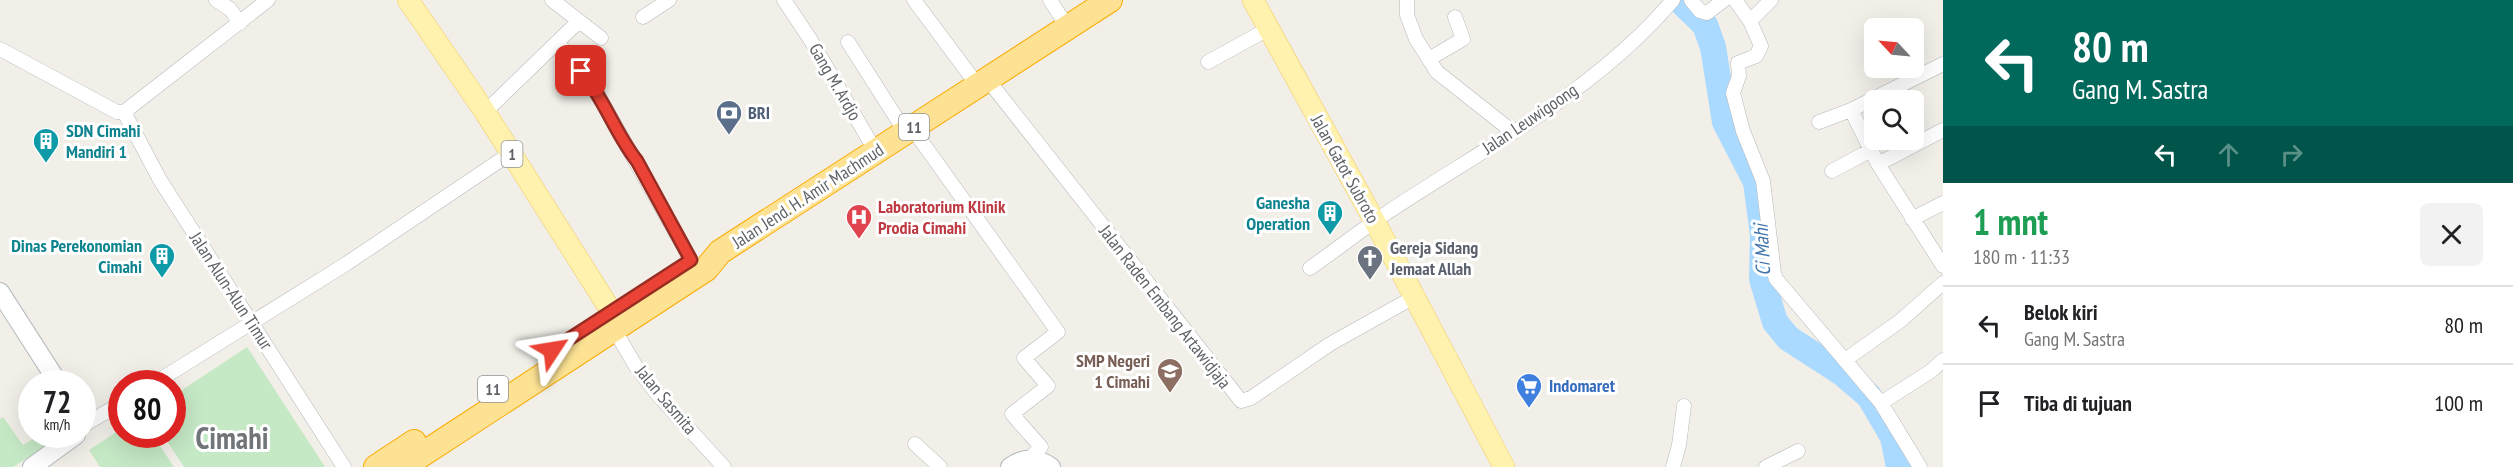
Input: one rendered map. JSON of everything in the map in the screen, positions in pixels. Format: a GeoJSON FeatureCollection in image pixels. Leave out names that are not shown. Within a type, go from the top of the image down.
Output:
{"type":"FeatureCollection","features":[{"type":"Feature","properties":{"kind":"highway","name":"Jalan Jend. H. Amir Machmud"},"geometry":{"type":"LineString","coordinates":[[376,467],[612,320],[706,269],[720,252],[1106,3]]}},
{"type":"Feature","properties":{"kind":"highway","name":"Jalan Jend. H. Amir Machmud"},"geometry":{"type":"LineString","coordinates":[[403,467],[612,320],[691,260],[697,256],[720,252]]}},
{"type":"Feature","properties":{"kind":"main road","name":"1"},"geometry":{"type":"LineString","coordinates":[[408,0],[512,153],[612,320]]}},
{"type":"Feature","properties":{"kind":"main road","name":"Jalan Gatot Subroto"},"geometry":{"type":"LineString","coordinates":[[1252,0],[1375,222],[1504,467]]}},
{"type":"Feature","properties":{"kind":"main road"},"geometry":{"type":"LineString","coordinates":[[0,292],[50,370]]}},
{"type":"Feature","properties":{"kind":"main road"},"geometry":{"type":"LineString","coordinates":[[32,467],[58,448]]}},
{"type":"Feature","properties":{"kind":"main road"},"geometry":{"type":"LineString","coordinates":[[1010,467],[1024,459],[1041,460],[1052,467]]}},
{"type":"Feature","properties":{"kind":"street"},"geometry":{"type":"LineString","coordinates":[[216,0],[230,9],[240,23]]}},
{"type":"Feature","properties":{"kind":"street"},"geometry":{"type":"LineString","coordinates":[[0,49],[117,112],[124,112],[268,0]]}},
{"type":"Feature","properties":{"kind":"street"},"geometry":{"type":"LineString","coordinates":[[552,0],[601,38]]}},
{"type":"Feature","properties":{"kind":"street"},"geometry":{"type":"LineString","coordinates":[[643,17],[669,0]]}},
{"type":"Feature","properties":{"kind":"street","name":"Gang M. Ardjo"},"geometry":{"type":"LineString","coordinates":[[784,0],[876,152]]}},
{"type":"Feature","properties":{"kind":"street"},"geometry":{"type":"LineString","coordinates":[[914,0],[983,83]]}},
{"type":"Feature","properties":{"kind":"street"},"geometry":{"type":"LineString","coordinates":[[1050,0],[1068,28]]}},
{"type":"Feature","properties":{"kind":"street"},"geometry":{"type":"LineString","coordinates":[[1407,0],[1407,15],[1416,39],[1441,77],[1513,132]]}},
{"type":"Feature","properties":{"kind":"street","name":"Jalan Leuwigoong"},"geometry":{"type":"LineString","coordinates":[[1310,268],[1375,222],[1563,99],[1604,67],[1655,21],[1673,0]]}},
{"type":"Feature","properties":{"kind":"street"},"geometry":{"type":"LineString","coordinates":[[1692,0],[1700,12],[1707,13],[1724,0]]}},
{"type":"Feature","properties":{"kind":"street"},"geometry":{"type":"LineString","coordinates":[[1735,0],[1750,21],[1761,49],[1756,56],[1738,63],[1739,76],[1733,93],[1743,131],[1763,181],[1776,279],[1881,403],[1920,467]]}},
{"type":"Feature","properties":{"kind":"street"},"geometry":{"type":"LineString","coordinates":[[1750,21],[1771,0]]}},
{"type":"Feature","properties":{"kind":"street"},"geometry":{"type":"LineString","coordinates":[[1429,59],[1463,39],[1455,17]]}},
{"type":"Feature","properties":{"kind":"street"},"geometry":{"type":"LineString","coordinates":[[485,112],[579,21]]}},
{"type":"Feature","properties":{"kind":"street"},"geometry":{"type":"LineString","coordinates":[[1208,62],[1268,29]]}},
{"type":"Feature","properties":{"kind":"street"},"geometry":{"type":"LineString","coordinates":[[557,42],[593,86],[691,260]]}},
{"type":"Feature","properties":{"kind":"street"},"geometry":{"type":"LineString","coordinates":[[848,42],[909,130],[1058,332],[1024,358],[1048,387],[1012,414],[1041,447],[1036,451],[1033,459]]}},
{"type":"Feature","properties":{"kind":"street"},"geometry":{"type":"LineString","coordinates":[[1820,122],[1851,110],[1943,64]]}},
{"type":"Feature","properties":{"kind":"street","name":"Jalan Raden Embang Artawidjaja"},"geometry":{"type":"LineString","coordinates":[[983,83],[1241,401],[1251,398],[1330,344],[1414,297]]}},
{"type":"Feature","properties":{"kind":"street"},"geometry":{"type":"LineString","coordinates":[[1851,110],[1864,136]]}},
{"type":"Feature","properties":{"kind":"street","name":"Jalan Alun-Alun Timur"},"geometry":{"type":"LineString","coordinates":[[124,112],[160,180],[344,467]]}},
{"type":"Feature","properties":{"kind":"street"},"geometry":{"type":"LineString","coordinates":[[1878,164],[1943,130]]}},
{"type":"Feature","properties":{"kind":"street"},"geometry":{"type":"LineString","coordinates":[[1832,171],[1871,150],[1943,266]]}},
{"type":"Feature","properties":{"kind":"street"},"geometry":{"type":"LineString","coordinates":[[176,370],[346,264],[512,153]]}},
{"type":"Feature","properties":{"kind":"street"},"geometry":{"type":"LineString","coordinates":[[1912,219],[1943,203]]}},
{"type":"Feature","properties":{"kind":"street"},"geometry":{"type":"LineString","coordinates":[[1845,360],[1900,321],[1943,283]]}},
{"type":"Feature","properties":{"kind":"street","name":"Jalan Sasmita"},"geometry":{"type":"LineString","coordinates":[[612,320],[635,365],[657,394],[724,467]]}},
{"type":"Feature","properties":{"kind":"street"},"geometry":{"type":"LineString","coordinates":[[1881,403],[1931,371],[1943,360]]}},
{"type":"Feature","properties":{"kind":"street"},"geometry":{"type":"LineString","coordinates":[[1673,467],[1684,406]]}},
{"type":"Feature","properties":{"kind":"street"},"geometry":{"type":"LineString","coordinates":[[915,444],[940,467]]}},
{"type":"Feature","properties":{"kind":"street"},"geometry":{"type":"LineString","coordinates":[[1766,467],[1798,451]]}},
{"type":"Feature","properties":{"kind":"green space"},"geometry":{"type":"Polygon","coordinates":[[[247,347],[325,467],[184,467],[172,448],[186,448],[186,387],[247,347]]]}},
{"type":"Feature","properties":{"kind":"green space"},"geometry":{"type":"Polygon","coordinates":[[[3,417],[18,438],[18,448],[43,448],[13,467],[0,467],[0,419],[3,417]]]}},
{"type":"Feature","properties":{"kind":"green space"},"geometry":{"type":"Polygon","coordinates":[[[108,438],[108,448],[162,448],[174,467],[100,467],[89,450],[96,448],[96,445],[108,438]]]}},
{"type":"Feature","properties":{"kind":"waterway","name":"Ci Mahi"},"geometry":{"type":"LineString","coordinates":[[1679,0],[1705,25],[1713,47],[1725,122],[1756,182],[1763,235],[1762,279],[1775,322],[1788,338],[1842,373],[1869,396],[1893,437],[1899,467]]}},
{"type":"Feature","properties":{"kind":"place","name":"BRI"},"geometry":{"type":"Point","coordinates":[729,136]}},
{"type":"Feature","properties":{"kind":"place","name":"SDN Cimahi Mandiri 1"},"geometry":{"type":"Point","coordinates":[46,164]}},
{"type":"Feature","properties":{"kind":"place","name":"Ganesha Operation"},"geometry":{"type":"Point","coordinates":[1330,236]}},
{"type":"Feature","properties":{"kind":"place","name":"Laboratorium Klinik Prodia Cimahi"},"geometry":{"type":"Point","coordinates":[859,240]}},
{"type":"Feature","properties":{"kind":"place","name":"Dinas Perekonomian Cimahi"},"geometry":{"type":"Point","coordinates":[162,279]}},
{"type":"Feature","properties":{"kind":"place","name":"Gereja Sidang Jemaat Allah"},"geometry":{"type":"Point","coordinates":[1370,281]}},
{"type":"Feature","properties":{"kind":"place","name":"SMP Negeri 1 Cimahi"},"geometry":{"type":"Point","coordinates":[1170,394]}},
{"type":"Feature","properties":{"kind":"place","name":"Indomaret"},"geometry":{"type":"Point","coordinates":[1529,409]}},
{"type":"Feature","properties":{"kind":"district","name":"Cimahi"},"geometry":{"type":"Point","coordinates":[232,439]}},
{"type":"Feature","properties":{"kind":"route"},"geometry":{"type":"LineString","coordinates":[[552,350],[691,260],[637,161],[593,86],[581,71]]}}]}
